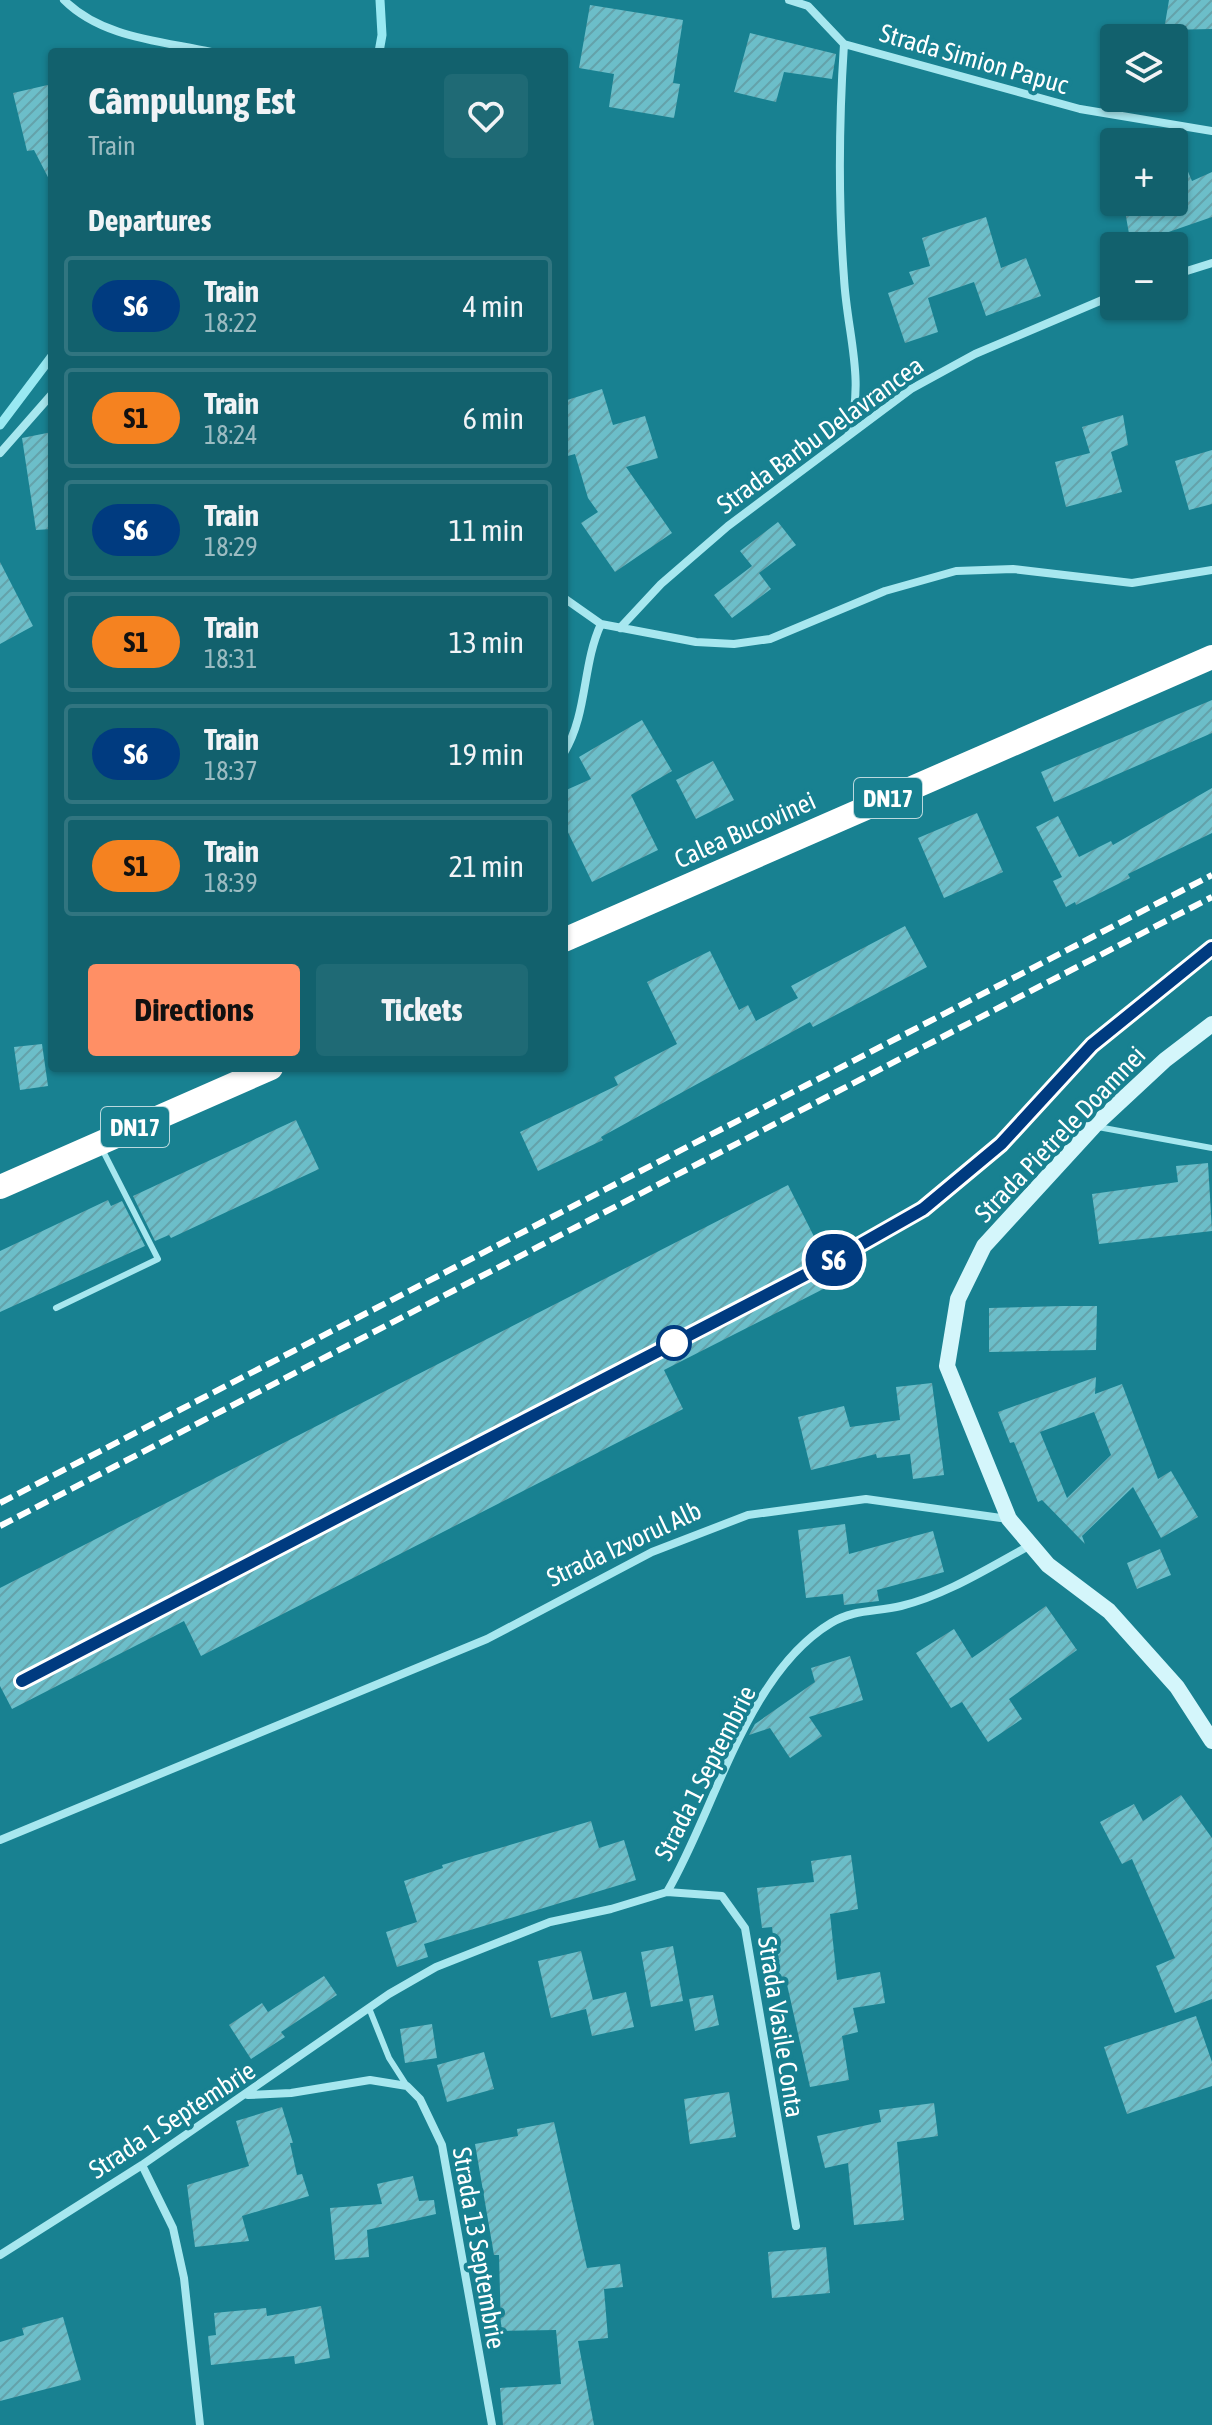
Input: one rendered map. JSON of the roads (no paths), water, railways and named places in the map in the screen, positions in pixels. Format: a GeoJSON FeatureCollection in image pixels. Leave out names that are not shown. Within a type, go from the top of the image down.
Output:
{"type":"FeatureCollection","features":[{"type":"Feature","properties":{"kind":"highway","name":"Calea Bucovinei"},"geometry":{"type":"LineString","coordinates":[[568,938],[1212,657]]}},
{"type":"Feature","properties":{"kind":"highway","name":"DN17"},"geometry":{"type":"LineString","coordinates":[[0,1187],[99,1143],[237,1075]]}},
{"type":"Feature","properties":{"kind":"street"},"geometry":{"type":"LineString","coordinates":[[64,0],[91,23],[193,48]]}},
{"type":"Feature","properties":{"kind":"street","name":"Strada Simion Papuc"},"geometry":{"type":"LineString","coordinates":[[789,0],[808,3],[844,44],[1080,109],[1212,131]]}},
{"type":"Feature","properties":{"kind":"street"},"geometry":{"type":"LineString","coordinates":[[844,44],[840,112],[844,278],[859,391],[848,436]]}},
{"type":"Feature","properties":{"kind":"street"},"geometry":{"type":"LineString","coordinates":[[1188,271],[1212,263]]}},
{"type":"Feature","properties":{"kind":"street","name":"Strada Barbu Delavrancea"},"geometry":{"type":"LineString","coordinates":[[620,628],[685,563],[882,409],[939,372],[1100,301]]}},
{"type":"Feature","properties":{"kind":"street"},"geometry":{"type":"LineString","coordinates":[[0,453],[48,399]]}},
{"type":"Feature","properties":{"kind":"street"},"geometry":{"type":"LineString","coordinates":[[568,601],[601,624],[696,642],[734,644],[770,639],[885,591],[956,571],[1013,569],[1132,583],[1212,570]]}},
{"type":"Feature","properties":{"kind":"street"},"geometry":{"type":"LineString","coordinates":[[568,746],[573,738],[589,675],[589,649],[601,624]]}},
{"type":"Feature","properties":{"kind":"street","name":"Strada Pietrele Doamnei"},"geometry":{"type":"LineString","coordinates":[[1009,1519],[947,1366],[958,1299],[984,1246],[1094,1126],[1165,1060],[1212,1024]]}},
{"type":"Feature","properties":{"kind":"street","name":"Strada Izvorul Alb"},"geometry":{"type":"LineString","coordinates":[[0,1840],[487,1639],[652,1552],[748,1515],[866,1499],[1009,1519]]}},
{"type":"Feature","properties":{"kind":"street"},"geometry":{"type":"LineString","coordinates":[[1009,1519],[1029,1546],[1109,1611],[1177,1687],[1212,1741]]}},
{"type":"Feature","properties":{"kind":"street","name":"Strada 1 Septembrie"},"geometry":{"type":"LineString","coordinates":[[0,2255],[142,2165],[369,2008],[436,1967],[550,1922],[611,1909],[667,1892],[737,1745],[779,1673],[807,1640],[853,1612],[901,1606],[961,1583],[1029,1546]]}},
{"type":"Feature","properties":{"kind":"street","name":"Strada Vasile Conta"},"geometry":{"type":"LineString","coordinates":[[667,1892],[722,1896],[745,1928],[796,2226]]}},
{"type":"Feature","properties":{"kind":"street"},"geometry":{"type":"LineString","coordinates":[[246,2095],[291,2093],[370,2080],[407,2086]]}},
{"type":"Feature","properties":{"kind":"street","name":"Strada 13 Septembrie"},"geometry":{"type":"LineString","coordinates":[[407,2086],[420,2099],[442,2145],[492,2425]]}},
{"type":"Feature","properties":{"kind":"street"},"geometry":{"type":"LineString","coordinates":[[142,2165],[173,2228],[184,2278],[200,2425]]}},
{"type":"Feature","properties":{"kind":"lane"},"geometry":{"type":"LineString","coordinates":[[1094,1126],[1212,1148]]}},
{"type":"Feature","properties":{"kind":"lane"},"geometry":{"type":"LineString","coordinates":[[56,1308],[158,1259],[99,1143]]}},
{"type":"Feature","properties":{"kind":"lane","name":"Strada 13 Septembrie"},"geometry":{"type":"LineString","coordinates":[[369,2008],[389,2058],[407,2086]]}},
{"type":"Feature","properties":{"kind":"waterway"},"geometry":{"type":"LineString","coordinates":[[380,0],[380,48]]}},
{"type":"Feature","properties":{"kind":"waterway"},"geometry":{"type":"LineString","coordinates":[[0,425],[48,361]]}},
{"type":"Feature","properties":{"kind":"railway"},"geometry":{"type":"LineString","coordinates":[[0,1503],[1212,875]]}},
{"type":"Feature","properties":{"kind":"railway"},"geometry":{"type":"LineString","coordinates":[[0,1526],[1212,897]]}},
{"type":"Feature","properties":{"kind":"railway"},"geometry":{"type":"LineString","coordinates":[[22,1681],[828,1263],[923,1209],[1001,1144],[1092,1045],[1212,948]]}},
{"type":"Feature","properties":{"kind":"train","name":"S6"},"geometry":{"type":"LineString","coordinates":[[22,1681],[828,1263],[923,1209],[1001,1144],[1092,1045],[1212,948]]}}]}
